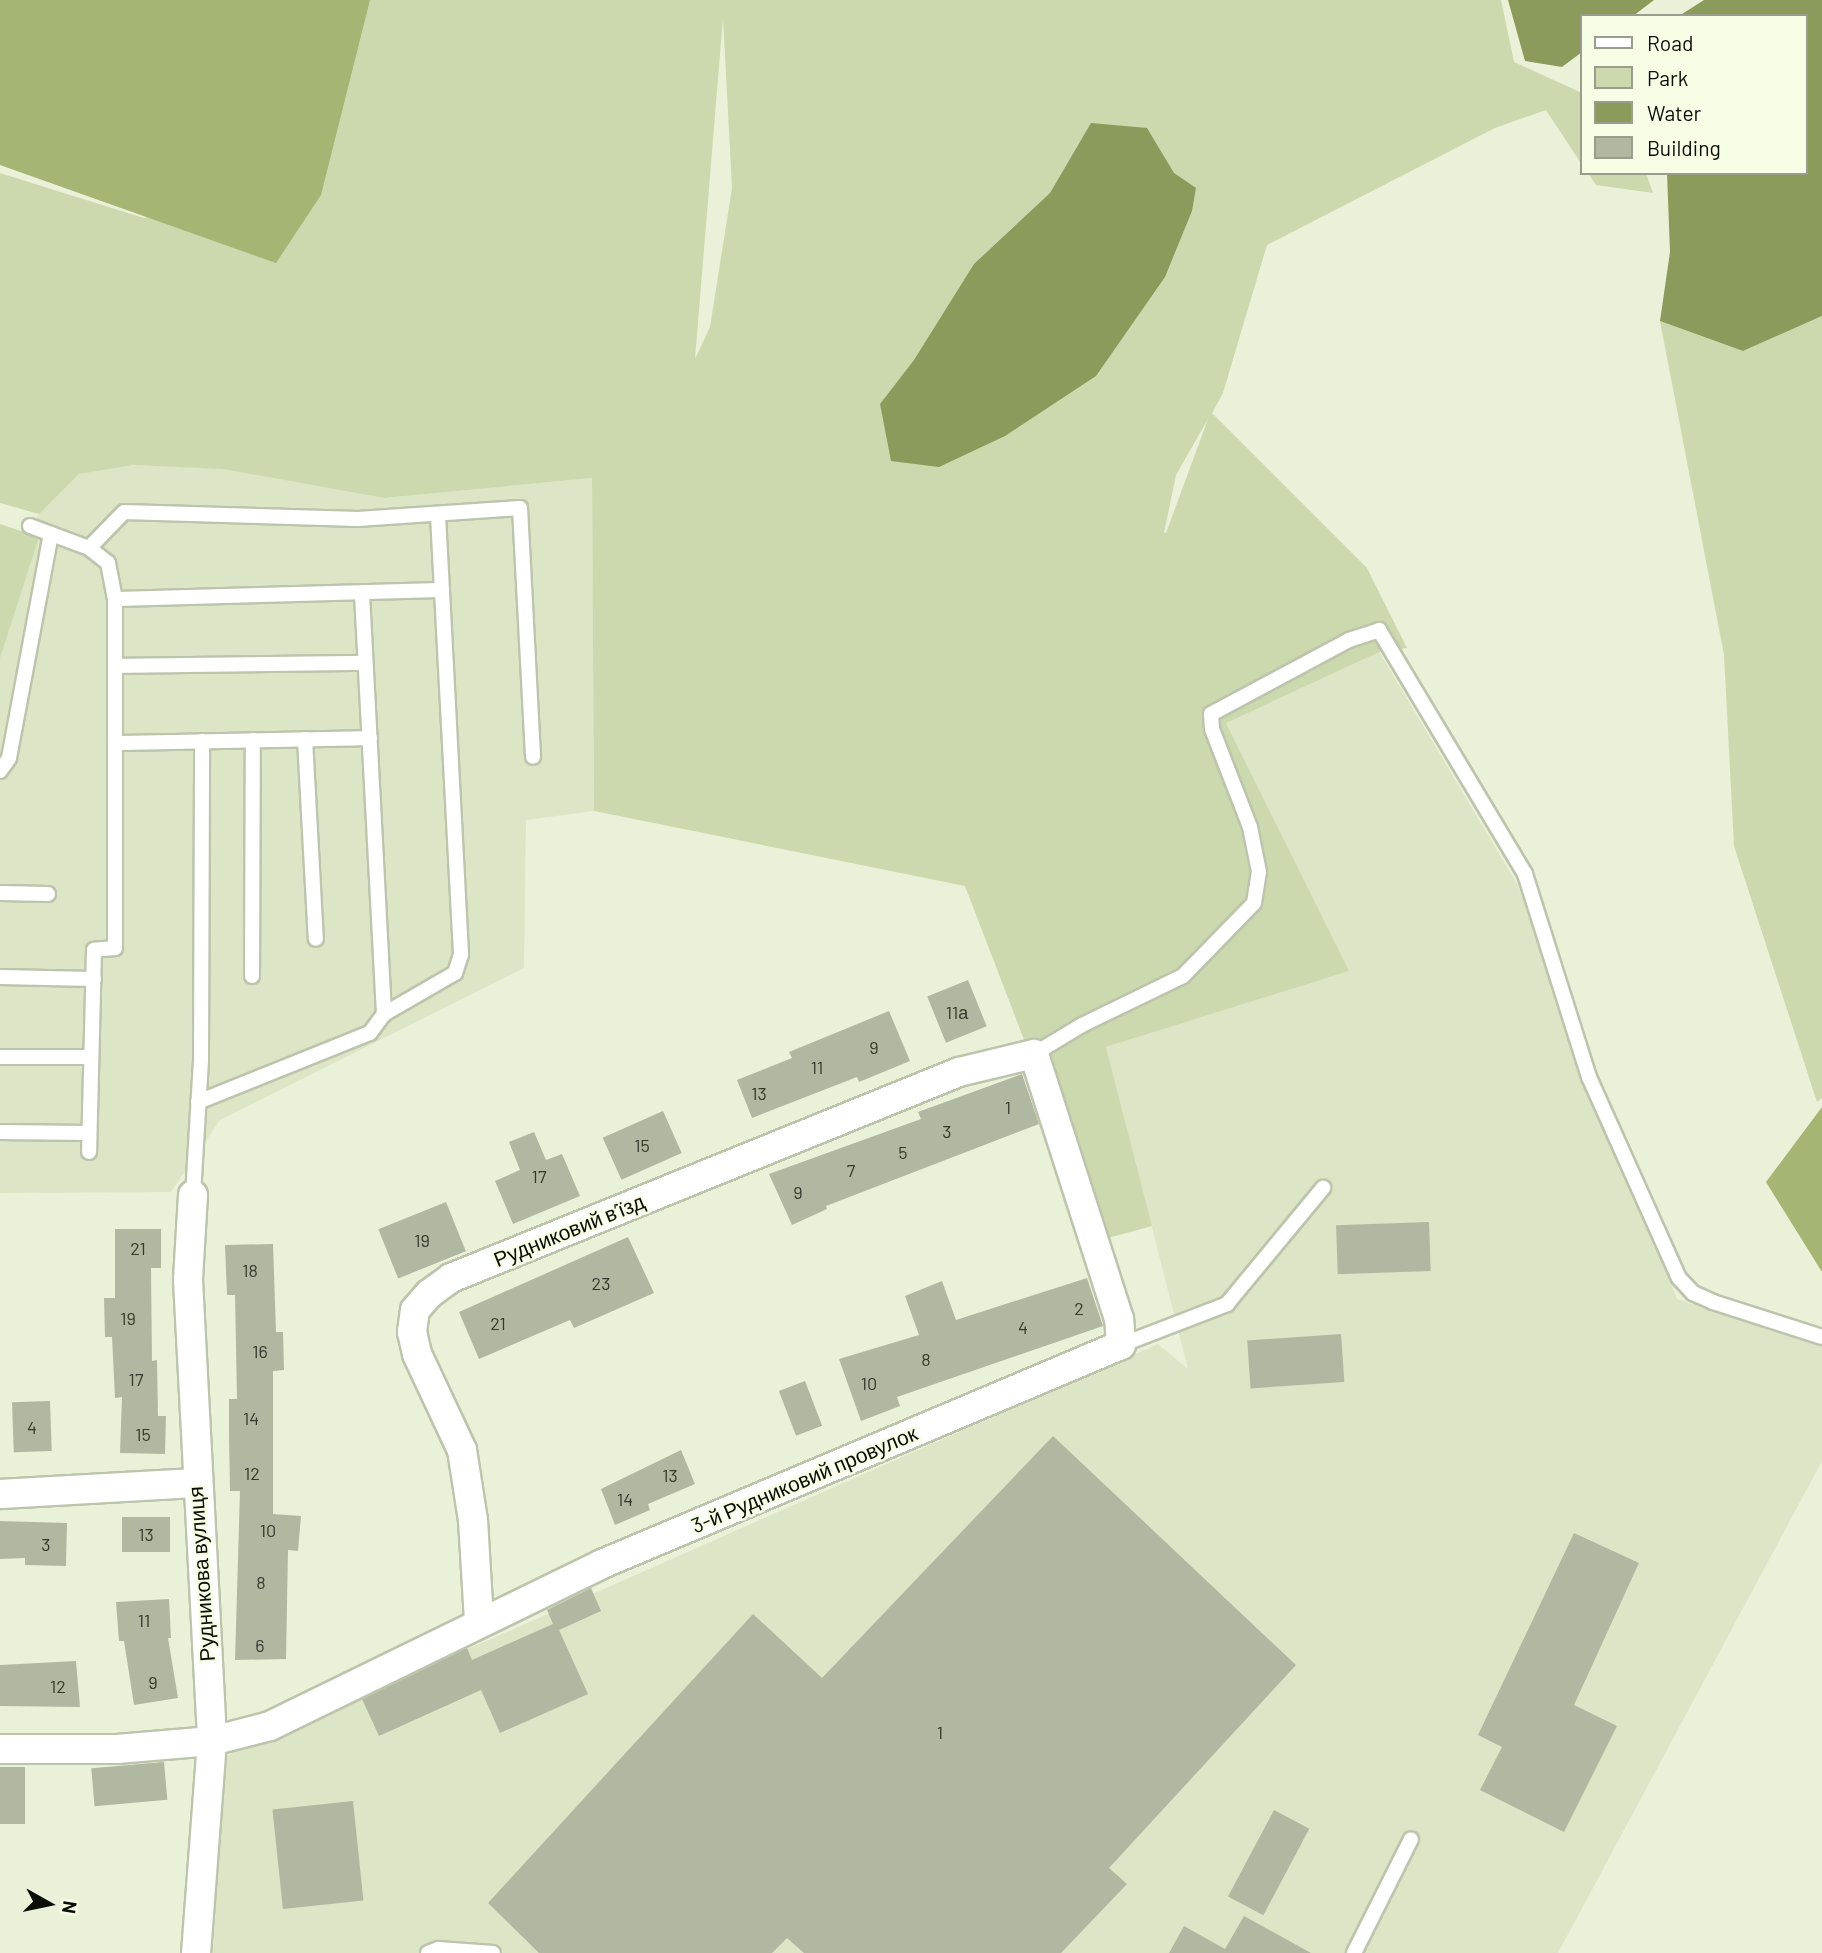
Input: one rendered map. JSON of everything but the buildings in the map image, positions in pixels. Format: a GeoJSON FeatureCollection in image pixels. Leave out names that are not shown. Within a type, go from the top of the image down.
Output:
{"type":"FeatureCollection","features":[{"type":"Feature","properties":{"kind":"street"},"geometry":{"type":"LineString","coordinates":[[1034,1055],[1119,1319],[1121,1345]]}},
{"type":"Feature","properties":{"kind":"street","name":"Рудниковий в’їзд"},"geometry":{"type":"LineString","coordinates":[[479,1621],[473,1520],[462,1450],[417,1354],[412,1332],[415,1310],[429,1294],[451,1278],[959,1072],[1034,1055]]}},
{"type":"Feature","properties":{"kind":"street","name":"Рудникова вулиця"},"geometry":{"type":"LineString","coordinates":[[193,1195],[188,1280],[195,1483],[212,1741],[196,1953]]}},
{"type":"Feature","properties":{"kind":"street","name":"3-й Рудниковий провулок"},"geometry":{"type":"LineString","coordinates":[[0,1749],[117,1749],[212,1741],[270,1726],[479,1621],[602,1564],[1121,1345]]}},
{"type":"Feature","properties":{"kind":"street"},"geometry":{"type":"LineString","coordinates":[[0,1494],[195,1483]]}},
{"type":"Feature","properties":{"kind":"lane"},"geometry":{"type":"LineString","coordinates":[[89,548],[124,512],[358,520],[438,517],[520,508],[533,757]]}},
{"type":"Feature","properties":{"kind":"lane"},"geometry":{"type":"LineString","coordinates":[[198,1102],[370,1033],[384,1014],[455,973],[461,954],[438,517]]}},
{"type":"Feature","properties":{"kind":"lane"},"geometry":{"type":"LineString","coordinates":[[30,526],[89,548],[108,563],[115,599],[115,948],[94,950],[89,1152]]}},
{"type":"Feature","properties":{"kind":"lane"},"geometry":{"type":"LineString","coordinates":[[0,771],[9,758],[51,534]]}},
{"type":"Feature","properties":{"kind":"lane"},"geometry":{"type":"LineString","coordinates":[[115,599],[442,590]]}},
{"type":"Feature","properties":{"kind":"lane"},"geometry":{"type":"LineString","coordinates":[[362,594],[384,1014]]}},
{"type":"Feature","properties":{"kind":"lane"},"geometry":{"type":"LineString","coordinates":[[1034,1055],[1082,1024],[1183,976],[1254,903],[1259,872],[1250,827],[1212,729],[1211,714],[1349,640],[1379,630],[1525,874],[1589,1077],[1679,1278],[1693,1293],[1713,1302],[1822,1337]]}},
{"type":"Feature","properties":{"kind":"lane"},"geometry":{"type":"LineString","coordinates":[[115,666],[364,663]]}},
{"type":"Feature","properties":{"kind":"lane"},"geometry":{"type":"LineString","coordinates":[[115,743],[370,738]]}},
{"type":"Feature","properties":{"kind":"lane"},"geometry":{"type":"LineString","coordinates":[[305,739],[316,939]]}},
{"type":"Feature","properties":{"kind":"lane"},"geometry":{"type":"LineString","coordinates":[[252,975],[253,740]]}},
{"type":"Feature","properties":{"kind":"lane"},"geometry":{"type":"LineString","coordinates":[[193,1195],[198,1102],[202,741]]}},
{"type":"Feature","properties":{"kind":"lane"},"geometry":{"type":"LineString","coordinates":[[0,893],[48,894]]}},
{"type":"Feature","properties":{"kind":"lane"},"geometry":{"type":"LineString","coordinates":[[0,977],[94,979]]}},
{"type":"Feature","properties":{"kind":"lane"},"geometry":{"type":"LineString","coordinates":[[0,1057],[91,1057]]}},
{"type":"Feature","properties":{"kind":"lane"},"geometry":{"type":"LineString","coordinates":[[0,1132],[88,1133]]}},
{"type":"Feature","properties":{"kind":"lane"},"geometry":{"type":"LineString","coordinates":[[1121,1345],[1227,1304],[1323,1188]]}},
{"type":"Feature","properties":{"kind":"lane"},"geometry":{"type":"LineString","coordinates":[[1354,1953],[1411,1839]]}},
{"type":"Feature","properties":{"kind":"lane"},"geometry":{"type":"LineString","coordinates":[[428,1953],[438,1948],[493,1953]]}},
{"type":"Feature","properties":{"kind":"shaded area"},"geometry":{"type":"Polygon","coordinates":[[[0,0],[370,0],[321,195],[276,263],[0,165],[0,0]]]}},
{"type":"Feature","properties":{"kind":"shaded area"},"geometry":{"type":"Polygon","coordinates":[[[77,464],[214,467],[384,498],[592,478],[594,811],[526,820],[524,968],[220,1120],[171,1192],[0,1193],[0,614],[30,526],[77,464]]]}},
{"type":"Feature","properties":{"kind":"shaded area"},"geometry":{"type":"Polygon","coordinates":[[[1374,643],[1517,884],[1677,1299],[1822,1345],[1822,1461],[1558,1953],[213,1953],[224,1757],[1158,1344],[1188,1369],[1106,1047],[1348,971],[1226,723],[1374,643]]]}},
{"type":"Feature","properties":{"kind":"shaded area"},"geometry":{"type":"Polygon","coordinates":[[[1822,1107],[1822,1272],[1766,1182],[1822,1107]]]}},
{"type":"Feature","properties":{"kind":"green space"},"geometry":{"type":"Polygon","coordinates":[[[81,0],[1501,0],[1514,62],[1580,92],[1580,162],[1546,110],[1495,128],[1267,245],[1223,393],[1212,413],[1367,568],[1407,648],[1379,652],[1226,723],[1349,971],[1106,1047],[1152,1226],[1101,1240],[965,886],[594,811],[592,478],[384,498],[223,469],[133,465],[79,474],[39,514],[0,503],[0,173],[144,218],[244,192],[81,0]],[[723,18],[695,359],[710,327],[732,188],[723,18]],[[1208,419],[1176,475],[1166,533],[1208,419]]]}},
{"type":"Feature","properties":{"kind":"green space"},"geometry":{"type":"Polygon","coordinates":[[[1589,175],[1647,175],[1653,193],[1596,185],[1589,175]]]}},
{"type":"Feature","properties":{"kind":"green space"},"geometry":{"type":"Polygon","coordinates":[[[1822,316],[1822,1098],[1817,1102],[1734,846],[1724,655],[1660,321],[1743,351],[1822,316]]]}},
{"type":"Feature","properties":{"kind":"green space"},"geometry":{"type":"Polygon","coordinates":[[[0,524],[39,537],[0,658],[0,524]]]}},
{"type":"Feature","properties":{"kind":"water"},"geometry":{"type":"Polygon","coordinates":[[[1508,0],[1654,0],[1636,14],[1580,14],[1580,54],[1562,67],[1525,61],[1508,0]]]}},
{"type":"Feature","properties":{"kind":"water"},"geometry":{"type":"Polygon","coordinates":[[[1704,0],[1822,0],[1822,316],[1743,351],[1660,321],[1670,252],[1667,175],[1808,175],[1808,14],[1682,14],[1704,0]]]}},
{"type":"Feature","properties":{"kind":"water"},"geometry":{"type":"Polygon","coordinates":[[[1091,123],[1147,128],[1174,173],[1196,188],[1192,211],[1165,277],[1096,376],[1005,436],[939,467],[891,461],[880,404],[914,360],[974,264],[1050,193],[1091,123]]]}}]}
